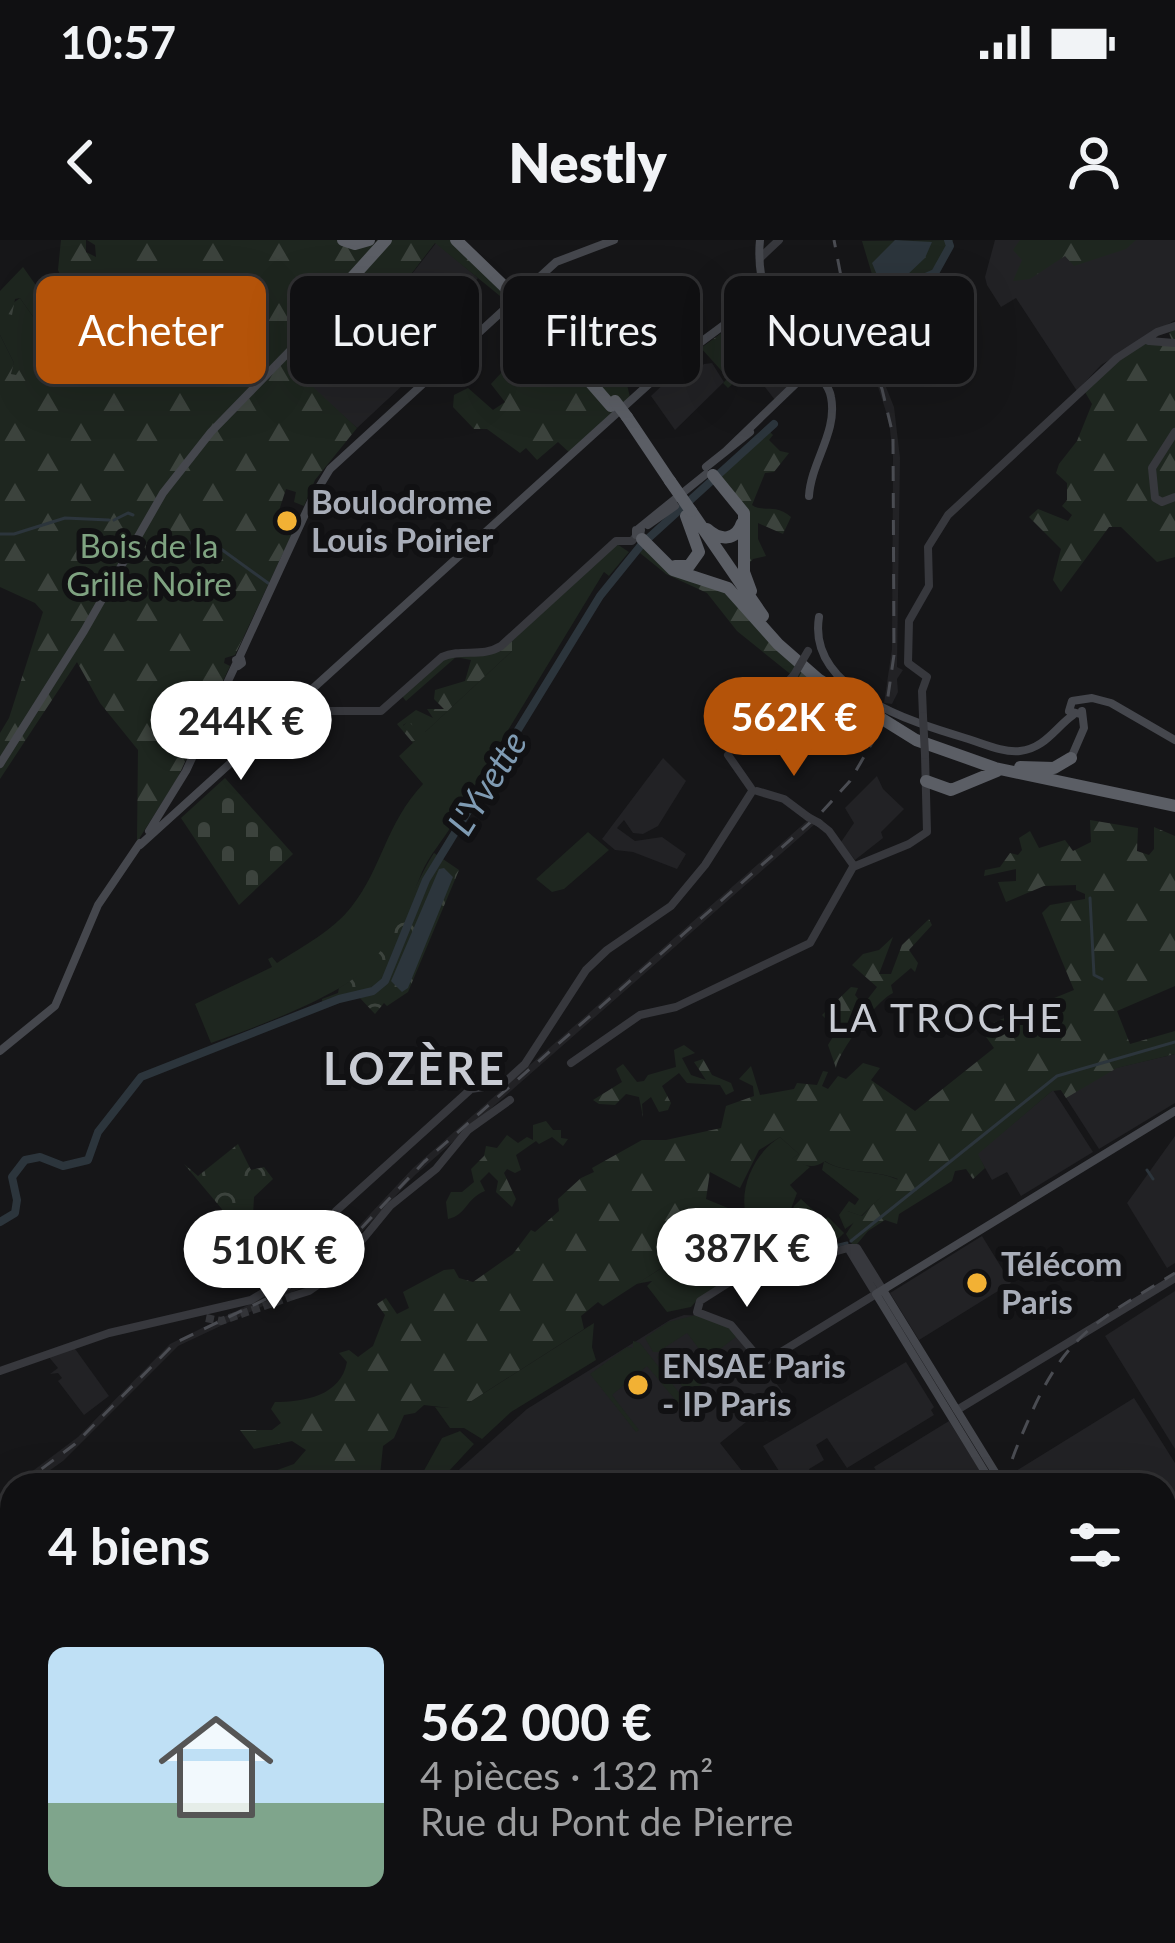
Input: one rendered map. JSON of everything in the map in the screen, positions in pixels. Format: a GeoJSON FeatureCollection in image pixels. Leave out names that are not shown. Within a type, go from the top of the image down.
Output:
{"type":"FeatureCollection","features":[{"type":"Feature","properties":{"kind":"highway"},"geometry":{"type":"LineString","coordinates":[[343,240],[355,244],[372,240]]}},
{"type":"Feature","properties":{"kind":"highway"},"geometry":{"type":"LineString","coordinates":[[354,276],[386,240]]}},
{"type":"Feature","properties":{"kind":"highway"},"geometry":{"type":"LineString","coordinates":[[457,240],[503,281]]}},
{"type":"Feature","properties":{"kind":"highway"},"geometry":{"type":"LineString","coordinates":[[468,240],[503,279]]}},
{"type":"Feature","properties":{"kind":"highway"},"geometry":{"type":"LineString","coordinates":[[596,384],[781,638],[843,691],[914,734],[955,751],[1118,794],[1175,803]]}},
{"type":"Feature","properties":{"kind":"highway"},"geometry":{"type":"LineString","coordinates":[[691,516],[723,538],[732,537],[740,527],[739,512],[709,475]]}},
{"type":"Feature","properties":{"kind":"highway"},"geometry":{"type":"LineString","coordinates":[[709,475],[744,513],[746,581],[781,638]]}},
{"type":"Feature","properties":{"kind":"highway"},"geometry":{"type":"LineString","coordinates":[[642,536],[682,568],[694,563],[700,546],[691,516]]}},
{"type":"Feature","properties":{"kind":"highway"},"geometry":{"type":"LineString","coordinates":[[691,516],[753,615]]}},
{"type":"Feature","properties":{"kind":"highway"},"geometry":{"type":"LineString","coordinates":[[642,536],[678,572],[723,585],[787,653],[838,694],[916,740],[954,757],[1175,803]]}},
{"type":"Feature","properties":{"kind":"highway"},"geometry":{"type":"LineString","coordinates":[[926,778],[947,786],[958,784],[964,770],[954,757]]}},
{"type":"Feature","properties":{"kind":"highway"},"geometry":{"type":"LineString","coordinates":[[926,778],[954,790],[988,773],[1054,768],[1071,758]]}},
{"type":"Feature","properties":{"kind":"highway"},"geometry":{"type":"LineString","coordinates":[[927,797],[941,788]]}},
{"type":"Feature","properties":{"kind":"main road"},"geometry":{"type":"LineString","coordinates":[[349,276],[372,240]]}},
{"type":"Feature","properties":{"kind":"main road"},"geometry":{"type":"LineString","coordinates":[[0,1051],[51,1012],[88,922],[185,773],[330,469],[556,262],[614,240]]}},
{"type":"Feature","properties":{"kind":"main road"},"geometry":{"type":"LineString","coordinates":[[760,240],[763,276]]}},
{"type":"Feature","properties":{"kind":"main road"},"geometry":{"type":"LineString","coordinates":[[137,849],[670,365],[724,325]]}},
{"type":"Feature","properties":{"kind":"main road"},"geometry":{"type":"LineString","coordinates":[[0,764],[84,631],[154,507],[211,432],[290,351]]}},
{"type":"Feature","properties":{"kind":"main road"},"geometry":{"type":"LineString","coordinates":[[642,536],[801,384]]}},
{"type":"Feature","properties":{"kind":"main road"},"geometry":{"type":"LineString","coordinates":[[809,496],[812,472],[832,416],[830,393],[823,384]]}},
{"type":"Feature","properties":{"kind":"main road"},"geometry":{"type":"LineString","coordinates":[[819,617],[817,641],[842,679],[872,701],[955,735],[1000,748],[1021,748],[1044,741],[1095,699],[1123,708],[1175,740]]}},
{"type":"Feature","properties":{"kind":"main road"},"geometry":{"type":"LineString","coordinates":[[1071,758],[1084,728],[1075,711]]}},
{"type":"Feature","properties":{"kind":"main road"},"geometry":{"type":"LineString","coordinates":[[879,1292],[1175,1111]]}},
{"type":"Feature","properties":{"kind":"main road"},"geometry":{"type":"LineString","coordinates":[[879,1292],[996,1473]]}},
{"type":"Feature","properties":{"kind":"main road"},"geometry":{"type":"LineString","coordinates":[[879,1292],[986,1473]]}},
{"type":"Feature","properties":{"kind":"street"},"geometry":{"type":"LineString","coordinates":[[759,260],[779,240]]}},
{"type":"Feature","properties":{"kind":"street"},"geometry":{"type":"LineString","coordinates":[[571,1063],[640,1015],[676,1007],[810,943],[855,867],[923,837],[928,829],[922,691],[927,677],[908,661],[907,629],[928,591],[928,547],[961,500],[1115,359],[1164,335],[1175,343]]}},
{"type":"Feature","properties":{"kind":"street"},"geometry":{"type":"LineString","coordinates":[[1175,432],[1153,464],[1152,476],[1154,498],[1162,502],[1175,497]]}},
{"type":"Feature","properties":{"kind":"street"},"geometry":{"type":"LineString","coordinates":[[290,711],[381,711],[449,654],[496,650],[616,541],[632,542],[642,536]]}},
{"type":"Feature","properties":{"kind":"street"},"geometry":{"type":"LineString","coordinates":[[817,641],[728,751],[753,790],[784,799],[830,831],[855,867]]}},
{"type":"Feature","properties":{"kind":"street"},"geometry":{"type":"LineString","coordinates":[[0,1371],[92,1337],[256,1297],[327,1255],[335,1246],[336,1211],[471,1089],[503,1084],[541,1045],[586,970],[671,906],[753,790]]}},
{"type":"Feature","properties":{"kind":"street"},"geometry":{"type":"LineString","coordinates":[[293,1296],[321,1284],[390,1206],[441,1164],[468,1130],[510,1100]]}},
{"type":"Feature","properties":{"kind":"street"},"geometry":{"type":"LineString","coordinates":[[848,1248],[857,1248],[879,1292],[763,1363],[731,1325],[697,1312],[700,1301],[733,1280],[848,1248]]}},
{"type":"Feature","properties":{"kind":"street"},"geometry":{"type":"LineString","coordinates":[[957,1411],[1175,1278]]}},
{"type":"Feature","properties":{"kind":"shaded area"},"geometry":{"type":"Polygon","coordinates":[[[895,240],[932,242],[925,258],[906,276],[877,276],[872,263],[895,240]]]}},
{"type":"Feature","properties":{"kind":"shaded area"},"geometry":{"type":"Polygon","coordinates":[[[995,240],[1175,240],[1175,320],[1101,365],[1077,391],[1016,298],[1001,307],[987,285],[995,240]]]}},
{"type":"Feature","properties":{"kind":"shaded area"},"geometry":{"type":"Polygon","coordinates":[[[436,243],[476,276],[410,276],[436,243]]]}},
{"type":"Feature","properties":{"kind":"shaded area"},"geometry":{"type":"Polygon","coordinates":[[[712,363],[724,382],[675,430],[651,396],[664,384],[700,384],[704,364],[712,363]]]}},
{"type":"Feature","properties":{"kind":"shaded area"},"geometry":{"type":"Polygon","coordinates":[[[314,384],[404,384],[357,428],[311,387],[314,384]]]}},
{"type":"Feature","properties":{"kind":"shaded area"},"geometry":{"type":"Polygon","coordinates":[[[763,384],[790,384],[775,400],[763,384]]]}},
{"type":"Feature","properties":{"kind":"shaded area"},"geometry":{"type":"Polygon","coordinates":[[[877,384],[885,384],[894,407],[900,458],[897,667],[903,670],[892,704],[884,703],[892,649],[889,421],[877,384]]]}},
{"type":"Feature","properties":{"kind":"shaded area"},"geometry":{"type":"Polygon","coordinates":[[[663,758],[686,781],[658,826],[643,834],[633,833],[624,820],[617,828],[635,841],[662,837],[686,854],[677,869],[615,850],[602,839],[663,758]]]}},
{"type":"Feature","properties":{"kind":"shaded area"},"geometry":{"type":"Polygon","coordinates":[[[877,776],[904,809],[881,832],[883,838],[855,860],[841,842],[854,823],[845,808],[877,776]]]}},
{"type":"Feature","properties":{"kind":"shaded area"},"geometry":{"type":"Polygon","coordinates":[[[808,820],[815,824],[414,1176],[316,1281],[178,1346],[63,1461],[46,1473],[30,1473],[78,1437],[170,1344],[294,1282],[329,1258],[413,1168],[808,820]]]}},
{"type":"Feature","properties":{"kind":"shaded area"},"geometry":{"type":"Polygon","coordinates":[[[439,869],[453,877],[408,988],[402,992],[391,981],[439,869]]]}},
{"type":"Feature","properties":{"kind":"shaded area"},"geometry":{"type":"Polygon","coordinates":[[[1175,1054],[1175,1103],[1099,1149],[1061,1090],[1086,1075],[1175,1054]]]}},
{"type":"Feature","properties":{"kind":"shaded area"},"geometry":{"type":"Polygon","coordinates":[[[1053,1090],[1093,1152],[1021,1196],[1007,1172],[992,1180],[977,1154],[1053,1090]]]}},
{"type":"Feature","properties":{"kind":"shaded area"},"geometry":{"type":"Polygon","coordinates":[[[1175,1136],[1175,1263],[1167,1268],[1127,1203],[1175,1136]]]}},
{"type":"Feature","properties":{"kind":"shaded area"},"geometry":{"type":"Polygon","coordinates":[[[982,1236],[1011,1283],[919,1340],[890,1293],[982,1236]]]}},
{"type":"Feature","properties":{"kind":"shaded area"},"geometry":{"type":"Polygon","coordinates":[[[1175,1291],[1175,1449],[1105,1336],[1175,1291]]]}},
{"type":"Feature","properties":{"kind":"shaded area"},"geometry":{"type":"Polygon","coordinates":[[[707,1316],[737,1334],[783,1392],[720,1443],[744,1473],[455,1473],[527,1409],[670,1320],[707,1316]]]}},
{"type":"Feature","properties":{"kind":"shaded area"},"geometry":{"type":"Polygon","coordinates":[[[73,1346],[109,1396],[84,1415],[58,1381],[62,1378],[58,1373],[50,1374],[58,1368],[48,1356],[73,1346]]]}},
{"type":"Feature","properties":{"kind":"shaded area"},"geometry":{"type":"Polygon","coordinates":[[[906,1362],[934,1407],[934,1415],[847,1468],[827,1438],[816,1445],[824,1460],[809,1469],[811,1473],[780,1473],[763,1446],[906,1362]]]}},
{"type":"Feature","properties":{"kind":"shaded area"},"geometry":{"type":"Polygon","coordinates":[[[1134,1398],[1175,1463],[1175,1473],[1013,1473],[1134,1398]]]}},
{"type":"Feature","properties":{"kind":"shaded area"},"geometry":{"type":"Polygon","coordinates":[[[949,1421],[982,1473],[877,1473],[874,1467],[949,1421]]]}},
{"type":"Feature","properties":{"kind":"green space","name":"Bois de la Grille Noire"},"geometry":{"type":"Polygon","coordinates":[[[61,240],[86,240],[86,252],[96,257],[95,245],[87,240],[342,240],[351,246],[373,245],[377,240],[450,240],[503,291],[503,298],[435,243],[410,276],[290,276],[290,384],[314,384],[357,428],[315,480],[304,506],[294,502],[296,492],[286,489],[275,523],[293,532],[235,655],[225,658],[230,666],[177,779],[137,842],[138,750],[100,703],[77,662],[0,779],[0,733],[43,612],[35,603],[0,587],[0,335],[14,363],[11,374],[16,375],[26,351],[36,343],[36,384],[266,384],[266,276],[61,276],[61,240]]]}},
{"type":"Feature","properties":{"kind":"green space"},"geometry":{"type":"Polygon","coordinates":[[[953,240],[929,276],[873,276],[862,241],[953,240]]]}},
{"type":"Feature","properties":{"kind":"green space"},"geometry":{"type":"Polygon","coordinates":[[[1020,240],[1136,240],[1126,249],[1074,266],[1065,256],[1030,279],[1013,281],[1022,260],[1013,250],[1020,240]]]}},
{"type":"Feature","properties":{"kind":"green space","name":"Bois de la Grille Noire"},"geometry":{"type":"Polygon","coordinates":[[[23,267],[36,286],[36,321],[20,298],[15,299],[12,315],[0,312],[0,291],[23,267]]]}},
{"type":"Feature","properties":{"kind":"green space"},"geometry":{"type":"Polygon","coordinates":[[[20,298],[36,321],[36,349],[16,376],[11,374],[14,363],[0,335],[0,312],[20,298]]]}},
{"type":"Feature","properties":{"kind":"green space"},"geometry":{"type":"Polygon","coordinates":[[[1175,329],[1175,557],[1157,562],[1121,527],[1109,527],[1061,592],[1053,580],[1061,549],[1029,517],[1038,509],[1068,521],[1072,515],[1062,506],[1067,500],[1067,483],[1056,473],[1077,441],[1092,404],[1085,392],[1127,354],[1149,342],[1173,343],[1169,333],[1175,329]]]}},
{"type":"Feature","properties":{"kind":"green space"},"geometry":{"type":"Polygon","coordinates":[[[724,331],[724,374],[701,348],[724,331]]]}},
{"type":"Feature","properties":{"kind":"green space"},"geometry":{"type":"Polygon","coordinates":[[[502,372],[503,384],[628,384],[630,397],[571,454],[558,442],[537,460],[526,448],[520,453],[487,429],[474,429],[453,407],[454,395],[468,388],[493,410],[505,402],[491,384],[502,372]]]}},
{"type":"Feature","properties":{"kind":"green space"},"geometry":{"type":"Polygon","coordinates":[[[765,427],[773,435],[769,440],[789,453],[774,472],[765,473],[752,505],[791,517],[783,534],[758,523],[758,539],[766,556],[748,565],[749,520],[715,474],[765,427]]]}},
{"type":"Feature","properties":{"kind":"green space"},"geometry":{"type":"Polygon","coordinates":[[[617,544],[629,552],[609,576],[604,572],[459,811],[447,818],[452,825],[425,866],[381,954],[327,995],[211,1043],[195,1004],[272,967],[268,959],[277,963],[317,938],[362,891],[401,814],[423,784],[399,756],[415,741],[403,726],[408,721],[425,732],[512,651],[512,641],[617,544]]]}},
{"type":"Feature","properties":{"kind":"green space"},"geometry":{"type":"Polygon","coordinates":[[[644,547],[717,585],[820,688],[814,693],[737,631],[707,593],[666,574],[640,553],[644,547]]]}},
{"type":"Feature","properties":{"kind":"green space"},"geometry":{"type":"Polygon","coordinates":[[[512,641],[512,651],[424,733],[408,722],[403,725],[413,743],[397,724],[416,710],[433,718],[427,709],[444,709],[434,699],[435,690],[465,681],[471,660],[456,657],[406,701],[402,696],[449,656],[490,652],[512,641]]]}},
{"type":"Feature","properties":{"kind":"green space"},"geometry":{"type":"Polygon","coordinates":[[[225,778],[293,854],[239,905],[181,818],[225,778]]]}},
{"type":"Feature","properties":{"kind":"green space"},"geometry":{"type":"Polygon","coordinates":[[[1090,820],[1138,828],[1137,851],[1149,855],[1154,849],[1154,827],[1175,836],[1175,986],[1117,1011],[1130,1044],[1175,1031],[1175,1054],[1117,1068],[1066,1098],[1061,1090],[1052,1091],[978,1154],[985,1168],[973,1179],[966,1169],[955,1171],[952,1181],[899,1214],[897,1224],[885,1220],[857,1244],[846,1234],[854,1222],[847,1211],[862,1216],[898,1179],[825,1161],[800,1164],[790,1160],[799,1154],[780,1137],[759,1150],[740,1188],[710,1172],[706,1199],[740,1213],[761,1247],[700,1268],[690,1283],[672,1261],[603,1306],[598,1302],[581,1316],[584,1329],[459,1409],[424,1405],[404,1415],[394,1438],[383,1446],[380,1473],[271,1473],[294,1464],[306,1450],[292,1441],[254,1449],[240,1430],[272,1430],[281,1423],[271,1409],[275,1402],[320,1395],[337,1383],[347,1362],[339,1353],[349,1350],[358,1357],[373,1346],[385,1315],[377,1304],[386,1298],[397,1314],[409,1308],[403,1292],[444,1270],[454,1269],[459,1278],[473,1282],[513,1254],[531,1230],[535,1232],[559,1211],[558,1199],[594,1172],[592,1168],[642,1140],[666,1140],[721,1128],[726,1106],[754,1096],[753,1086],[739,1079],[751,1066],[760,1095],[794,1089],[797,1083],[817,1085],[823,1071],[828,1072],[822,1086],[828,1089],[838,1076],[846,1079],[863,1063],[880,1068],[871,1080],[915,1111],[994,1048],[984,1034],[985,1026],[1074,990],[1042,913],[1050,905],[1085,899],[1085,894],[1076,885],[1044,886],[1006,902],[998,882],[1016,881],[1016,869],[984,876],[985,870],[1000,867],[1010,853],[1018,855],[1022,850],[1019,838],[1030,831],[1039,848],[1065,840],[1073,851],[1091,842],[1090,820]]]}},
{"type":"Feature","properties":{"kind":"green space"},"geometry":{"type":"Polygon","coordinates":[[[588,832],[609,850],[564,889],[552,892],[536,879],[588,832]]]}},
{"type":"Feature","properties":{"kind":"green space"},"geometry":{"type":"Polygon","coordinates":[[[434,853],[459,870],[408,992],[387,1006],[384,1003],[375,1014],[359,997],[323,1008],[322,999],[338,993],[385,945],[434,853]]]}},
{"type":"Feature","properties":{"kind":"green space"},"geometry":{"type":"Polygon","coordinates":[[[929,919],[932,925],[909,950],[918,963],[915,972],[911,968],[891,985],[893,993],[858,1029],[836,1068],[828,1045],[837,1030],[822,1015],[851,987],[858,988],[855,995],[863,1005],[877,987],[852,965],[893,937],[879,974],[891,974],[902,945],[929,919]]]}},
{"type":"Feature","properties":{"kind":"green space"},"geometry":{"type":"Polygon","coordinates":[[[684,1045],[695,1053],[682,1058],[691,1075],[706,1080],[694,1062],[703,1059],[712,1075],[731,1083],[734,1091],[726,1095],[720,1085],[687,1083],[679,1073],[662,1086],[671,1103],[668,1110],[659,1112],[651,1097],[642,1104],[643,1117],[639,1097],[626,1094],[615,1105],[593,1100],[622,1082],[616,1069],[623,1064],[637,1082],[644,1081],[648,1075],[676,1067],[674,1050],[684,1045]]]}},
{"type":"Feature","properties":{"kind":"green space"},"geometry":{"type":"Polygon","coordinates":[[[546,1121],[553,1130],[561,1130],[561,1138],[568,1139],[563,1146],[552,1137],[539,1144],[536,1141],[516,1155],[521,1170],[504,1173],[516,1199],[512,1207],[496,1192],[498,1181],[489,1172],[480,1181],[485,1191],[448,1219],[446,1202],[451,1192],[462,1192],[474,1182],[471,1169],[484,1156],[486,1146],[497,1148],[507,1135],[518,1143],[527,1137],[533,1140],[533,1125],[546,1121]]]}},
{"type":"Feature","properties":{"kind":"green space"},"geometry":{"type":"Polygon","coordinates":[[[780,1137],[799,1154],[792,1159],[810,1167],[790,1185],[797,1193],[777,1246],[770,1249],[748,1223],[745,1191],[757,1160],[780,1137]]]}},
{"type":"Feature","properties":{"kind":"green space"},"geometry":{"type":"Polygon","coordinates":[[[238,1144],[251,1170],[264,1167],[273,1179],[254,1197],[253,1215],[237,1227],[184,1164],[198,1176],[238,1144]]]}},
{"type":"Feature","properties":{"kind":"green space"},"geometry":{"type":"Polygon","coordinates":[[[824,1161],[899,1180],[861,1216],[847,1211],[855,1222],[845,1229],[839,1215],[849,1201],[855,1205],[859,1199],[822,1170],[824,1161]]]}},
{"type":"Feature","properties":{"kind":"green space"},"geometry":{"type":"Polygon","coordinates":[[[801,1199],[844,1233],[777,1251],[794,1206],[801,1199]]]}},
{"type":"Feature","properties":{"kind":"green space"},"geometry":{"type":"Polygon","coordinates":[[[761,1247],[770,1266],[739,1274],[691,1307],[667,1312],[647,1286],[652,1281],[636,1284],[673,1261],[700,1268],[761,1247]]]}},
{"type":"Feature","properties":{"kind":"green space"},"geometry":{"type":"Polygon","coordinates":[[[696,1315],[727,1325],[737,1336],[715,1353],[726,1366],[689,1394],[657,1357],[665,1354],[683,1375],[705,1357],[687,1333],[658,1352],[653,1352],[645,1338],[668,1322],[696,1315]]]}},
{"type":"Feature","properties":{"kind":"green space"},"geometry":{"type":"Polygon","coordinates":[[[594,1323],[596,1360],[511,1412],[482,1439],[464,1428],[450,1428],[435,1407],[457,1408],[470,1402],[594,1323]]]}},
{"type":"Feature","properties":{"kind":"green space"},"geometry":{"type":"Polygon","coordinates":[[[633,1341],[640,1343],[684,1399],[678,1403],[647,1366],[612,1395],[639,1430],[636,1432],[590,1374],[627,1347],[633,1348],[633,1341]]]}},
{"type":"Feature","properties":{"kind":"green space"},"geometry":{"type":"Polygon","coordinates":[[[460,1431],[474,1444],[447,1473],[423,1473],[442,1438],[460,1431]]]}},
{"type":"Feature","properties":{"kind":"waterway","name":"L'Yvette"},"geometry":{"type":"LineString","coordinates":[[928,276],[935,273],[950,246],[948,240]]}},
{"type":"Feature","properties":{"kind":"waterway","name":"L'Yvette"},"geometry":{"type":"LineString","coordinates":[[0,1222],[15,1213],[12,1177],[25,1160],[40,1157],[63,1166],[88,1160],[98,1132],[141,1077],[339,999],[373,991],[385,981],[426,880],[600,596],[642,544],[774,424]]}},
{"type":"Feature","properties":{"kind":"waterway"},"geometry":{"type":"LineString","coordinates":[[114,520],[133,515]]}},
{"type":"Feature","properties":{"kind":"waterway"},"geometry":{"type":"LineString","coordinates":[[0,534],[65,518],[109,520]]}},
{"type":"Feature","properties":{"kind":"waterway"},"geometry":{"type":"LineString","coordinates":[[165,538],[221,549],[268,583]]}},
{"type":"Feature","properties":{"kind":"waterway"},"geometry":{"type":"LineString","coordinates":[[1090,898],[1094,975],[1102,979]]}},
{"type":"Feature","properties":{"kind":"waterway"},"geometry":{"type":"LineString","coordinates":[[851,1241],[1057,1076],[1175,1042]]}},
{"type":"Feature","properties":{"kind":"waterway"},"geometry":{"type":"LineString","coordinates":[[1147,1170],[1153,1179]]}},
{"type":"Feature","properties":{"kind":"waterway"},"geometry":{"type":"LineString","coordinates":[[776,1260],[847,1243]]}},
{"type":"Feature","properties":{"kind":"waterway"},"geometry":{"type":"LineString","coordinates":[[764,1259],[770,1262]]}},
{"type":"Feature","properties":{"kind":"tunnel"},"geometry":{"type":"LineString","coordinates":[[206,1318],[221,1321],[293,1296]]}},
{"type":"Feature","properties":{"kind":"railway"},"geometry":{"type":"LineString","coordinates":[[36,1473],[75,1444],[175,1343],[293,1286],[333,1258],[424,1162],[821,813],[850,781],[876,736],[894,655],[893,435],[882,389],[844,292],[834,240]]}},
{"type":"Feature","properties":{"kind":"railway"},"geometry":{"type":"LineString","coordinates":[[1009,1473],[1045,1386],[1073,1345],[1107,1316],[1175,1273]]}},
{"type":"Feature","properties":{"kind":"place","name":"Boulodrome Louis Poirier"},"geometry":{"type":"Point","coordinates":[287,521]}},
{"type":"Feature","properties":{"kind":"place","name":"Télécom Paris"},"geometry":{"type":"Point","coordinates":[977,1283]}},
{"type":"Feature","properties":{"kind":"place","name":"ENSAE Paris - IP Paris"},"geometry":{"type":"Point","coordinates":[638,1385]}},
{"type":"Feature","properties":{"kind":"district","name":"LA TROCHE"},"geometry":{"type":"Point","coordinates":[946,1018]}},
{"type":"Feature","properties":{"kind":"district","name":"LOZÈRE"},"geometry":{"type":"Point","coordinates":[415,1069]}}]}
